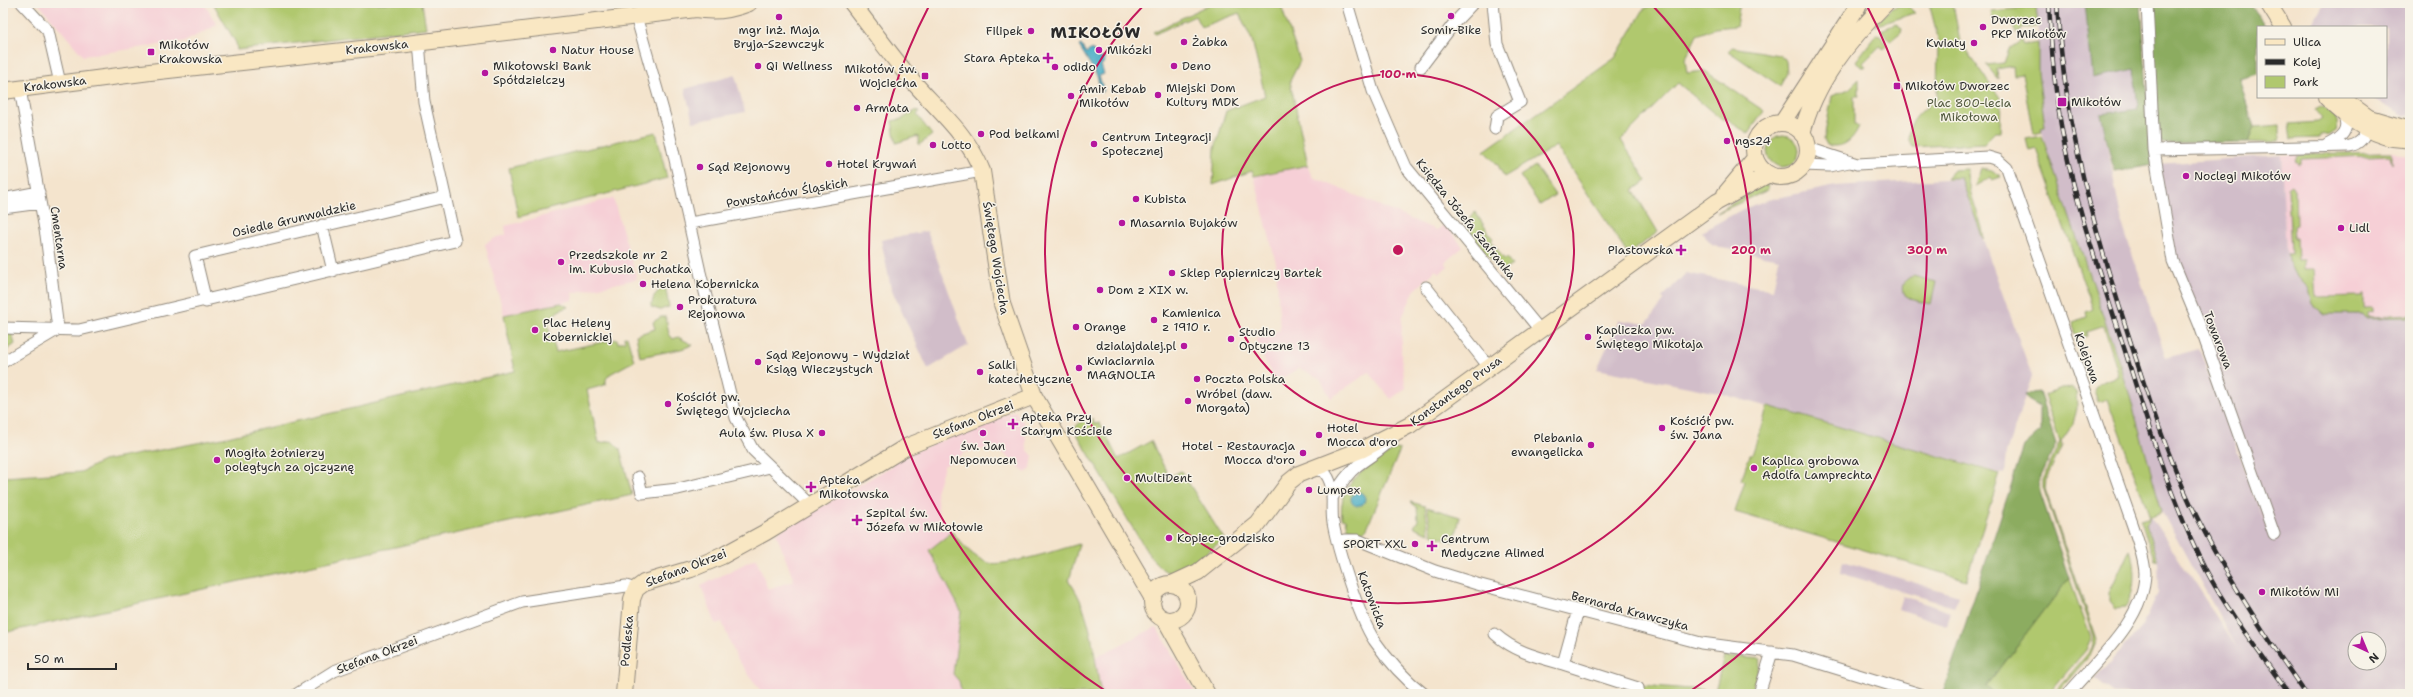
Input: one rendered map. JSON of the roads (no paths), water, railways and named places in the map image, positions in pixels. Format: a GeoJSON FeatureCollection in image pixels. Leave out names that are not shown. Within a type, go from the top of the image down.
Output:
{"type":"FeatureCollection","features":[{"type":"Feature","properties":{"kind":"street"},"geometry":{"type":"LineString","coordinates":[[22,3],[48,31],[52,40],[60,83]]}},
{"type":"Feature","properties":{"kind":"street","name":"Krakowska"},"geometry":{"type":"LineString","coordinates":[[3,91],[60,83],[636,16],[700,6],[710,12],[732,9],[749,3]]}},
{"type":"Feature","properties":{"kind":"street","name":"Świętego Wojciecha"},"geometry":{"type":"LineString","coordinates":[[852,3],[910,77],[962,137],[978,160],[982,171],[1002,304],[1034,396],[1153,599]]}},
{"type":"Feature","properties":{"kind":"street","name":"Księdza Józefa Szafranka"},"geometry":{"type":"LineString","coordinates":[[1346,3],[1374,91],[1406,167],[1540,330]]}},
{"type":"Feature","properties":{"kind":"street"},"geometry":{"type":"LineString","coordinates":[[1421,67],[1455,22],[1474,3]]}},
{"type":"Feature","properties":{"kind":"street"},"geometry":{"type":"LineString","coordinates":[[1494,3],[1497,44],[1520,102],[1497,116],[1495,129]]}},
{"type":"Feature","properties":{"kind":"street"},"geometry":{"type":"LineString","coordinates":[[1782,123],[1860,3]]}},
{"type":"Feature","properties":{"kind":"street"},"geometry":{"type":"LineString","coordinates":[[1805,141],[1796,128],[1782,123],[1766,128],[1760,134],[1754,149],[1755,158],[1758,165],[1769,174],[1786,176],[1798,170],[1803,165],[1805,141],[1807,110],[1821,85],[1854,38],[1886,3]]}},
{"type":"Feature","properties":{"kind":"street","name":"Towarowa"},"geometry":{"type":"LineString","coordinates":[[2147,3],[2154,150],[2173,261],[2200,326],[2274,534]]}},
{"type":"Feature","properties":{"kind":"street"},"geometry":{"type":"LineString","coordinates":[[2268,3],[2282,26]]}},
{"type":"Feature","properties":{"kind":"street"},"geometry":{"type":"LineString","coordinates":[[636,16],[666,121],[736,418],[753,450],[810,505]]}},
{"type":"Feature","properties":{"kind":"street"},"geometry":{"type":"LineString","coordinates":[[3,328],[79,330],[206,302],[455,241],[424,102],[419,42]]}},
{"type":"Feature","properties":{"kind":"street","name":"Cmentarna"},"geometry":{"type":"LineString","coordinates":[[20,89],[40,198],[58,329]]}},
{"type":"Feature","properties":{"kind":"street"},"geometry":{"type":"LineString","coordinates":[[2327,98],[2343,114],[2347,125],[2346,130],[2337,140],[2327,145]]}},
{"type":"Feature","properties":{"kind":"street"},"geometry":{"type":"LineString","coordinates":[[2341,98],[2368,123],[2387,137],[2410,139]]}},
{"type":"Feature","properties":{"kind":"street"},"geometry":{"type":"LineString","coordinates":[[2343,114],[2368,123],[2410,130]]}},
{"type":"Feature","properties":{"kind":"street"},"geometry":{"type":"LineString","coordinates":[[2154,150],[2327,145],[2338,147],[2354,145],[2364,137],[2368,123]]}},
{"type":"Feature","properties":{"kind":"street","name":"Kolejowa"},"geometry":{"type":"LineString","coordinates":[[1805,141],[1849,162]]}},
{"type":"Feature","properties":{"kind":"street","name":"Kolejowa"},"geometry":{"type":"LineString","coordinates":[[1803,165],[1830,166],[1849,162],[1988,157],[1998,160],[2007,168],[2133,526],[2145,572],[2144,585],[2137,609],[2119,635],[2068,694]]}},
{"type":"Feature","properties":{"kind":"street","name":"Konstantego Prusa"},"geometry":{"type":"LineString","coordinates":[[1718,202],[1755,158]]}},
{"type":"Feature","properties":{"kind":"street","name":"Powstańców Śląskich"},"geometry":{"type":"LineString","coordinates":[[690,223],[982,171]]}},
{"type":"Feature","properties":{"kind":"street","name":"Konstantego Prusa"},"geometry":{"type":"LineString","coordinates":[[1170,584],[1198,573],[1258,524],[1289,482],[1308,469],[1354,452],[1399,431],[1718,202],[1769,174]]}},
{"type":"Feature","properties":{"kind":"street","name":"Osiedle Grunwaldzkie"},"geometry":{"type":"LineString","coordinates":[[206,302],[195,256],[445,197]]}},
{"type":"Feature","properties":{"kind":"street"},"geometry":{"type":"LineString","coordinates":[[3,199],[40,198]]}},
{"type":"Feature","properties":{"kind":"street"},"geometry":{"type":"LineString","coordinates":[[3,208],[40,198]]}},
{"type":"Feature","properties":{"kind":"street"},"geometry":{"type":"LineString","coordinates":[[322,225],[333,271]]}},
{"type":"Feature","properties":{"kind":"street"},"geometry":{"type":"LineString","coordinates":[[1426,287],[1489,367]]}},
{"type":"Feature","properties":{"kind":"street"},"geometry":{"type":"LineString","coordinates":[[3,362],[58,329]]}},
{"type":"Feature","properties":{"kind":"street","name":"Stefana Okrzei"},"geometry":{"type":"LineString","coordinates":[[297,694],[334,671],[522,602],[626,586],[636,589],[644,583],[691,569],[722,556],[766,532],[906,447],[1034,396]]}},
{"type":"Feature","properties":{"kind":"street"},"geometry":{"type":"LineString","coordinates":[[1332,498],[1340,484],[1357,466],[1384,447],[1399,431]]}},
{"type":"Feature","properties":{"kind":"street"},"geometry":{"type":"LineString","coordinates":[[638,477],[642,493],[678,490],[770,467]]}},
{"type":"Feature","properties":{"kind":"street","name":"Katowicka"},"geometry":{"type":"LineString","coordinates":[[1308,469],[1323,471],[1328,475],[1332,498],[1331,510],[1338,543],[1357,600],[1374,640],[1400,671],[1424,694]]}},
{"type":"Feature","properties":{"kind":"street","name":"Bernarda Krawczyka"},"geometry":{"type":"LineString","coordinates":[[1338,543],[1352,539],[1369,544],[1435,571],[1701,643],[1772,652],[1850,671],[1920,694]]}},
{"type":"Feature","properties":{"kind":"street","name":"Konstantego Prusa"},"geometry":{"type":"LineString","coordinates":[[1186,593],[1198,573]]}},
{"type":"Feature","properties":{"kind":"street"},"geometry":{"type":"LineString","coordinates":[[1139,574],[1156,583],[1170,584],[1186,593],[1188,603],[1182,616],[1182,651]]}},
{"type":"Feature","properties":{"kind":"street"},"geometry":{"type":"LineString","coordinates":[[1170,584],[1158,590],[1153,599],[1154,609],[1165,619],[1207,694]]}},
{"type":"Feature","properties":{"kind":"street","name":"Podleska"},"geometry":{"type":"LineString","coordinates":[[624,694],[630,613],[632,599],[636,589]]}},
{"type":"Feature","properties":{"kind":"street"},"geometry":{"type":"LineString","coordinates":[[1563,664],[1578,610]]}},
{"type":"Feature","properties":{"kind":"street"},"geometry":{"type":"LineString","coordinates":[[1165,619],[1171,620],[1182,616]]}},
{"type":"Feature","properties":{"kind":"street"},"geometry":{"type":"LineString","coordinates":[[1495,634],[1506,644],[1520,652],[1638,688]]}},
{"type":"Feature","properties":{"kind":"street"},"geometry":{"type":"LineString","coordinates":[[1759,694],[1772,652]]}},
{"type":"Feature","properties":{"kind":"water"},"geometry":{"type":"Polygon","coordinates":[[[1081,45],[1086,53],[1092,49],[1099,59],[1104,57],[1105,62],[1101,65],[1104,74],[1099,76],[1104,91],[1101,92],[1097,76],[1079,46],[1081,45]]]}},
{"type":"Feature","properties":{"kind":"water"},"geometry":{"type":"Polygon","coordinates":[[[1355,492],[1361,492],[1365,496],[1365,502],[1361,506],[1355,506],[1351,502],[1351,496],[1355,492]]]}},
{"type":"Feature","properties":{"kind":"railway"},"geometry":{"type":"LineString","coordinates":[[2049,3],[2056,95],[2073,183],[2098,269],[2152,437],[2171,491],[2193,544],[2206,570],[2235,618],[2289,694]]}},
{"type":"Feature","properties":{"kind":"railway"},"geometry":{"type":"LineString","coordinates":[[2057,3],[2065,80],[2078,155],[2096,229],[2157,422],[2185,492],[2211,544],[2241,596],[2306,694]]}},
{"type":"Feature","properties":{"kind":"place","name":"Somir-Bike"},"geometry":{"type":"Point","coordinates":[1451,16]}},
{"type":"Feature","properties":{"kind":"place","name":"mgr inż. Maja Bryja-Szewczyk"},"geometry":{"type":"Point","coordinates":[779,17]}},
{"type":"Feature","properties":{"kind":"place","name":"Dworzec PKP Mikołów"},"geometry":{"type":"Point","coordinates":[1983,27]}},
{"type":"Feature","properties":{"kind":"place","name":"Filipek"},"geometry":{"type":"Point","coordinates":[1031,31]}},
{"type":"Feature","properties":{"kind":"place","name":"Żabka"},"geometry":{"type":"Point","coordinates":[1184,42]}},
{"type":"Feature","properties":{"kind":"place","name":"Kwiaty"},"geometry":{"type":"Point","coordinates":[1974,43]}},
{"type":"Feature","properties":{"kind":"place","name":"Natur House"},"geometry":{"type":"Point","coordinates":[553,50]}},
{"type":"Feature","properties":{"kind":"place","name":"Mikózki"},"geometry":{"type":"Point","coordinates":[1099,50]}},
{"type":"Feature","properties":{"kind":"place","name":"Mikołów Krakowska"},"geometry":{"type":"Point","coordinates":[151,52]}},
{"type":"Feature","properties":{"kind":"place","name":"Stara Apteka"},"geometry":{"type":"Point","coordinates":[1048,58]}},
{"type":"Feature","properties":{"kind":"place","name":"Qi Wellness"},"geometry":{"type":"Point","coordinates":[758,66]}},
{"type":"Feature","properties":{"kind":"place","name":"Deno"},"geometry":{"type":"Point","coordinates":[1174,66]}},
{"type":"Feature","properties":{"kind":"place","name":"odido"},"geometry":{"type":"Point","coordinates":[1055,67]}},
{"type":"Feature","properties":{"kind":"place","name":"Mikołowski Bank Spółdzielczy"},"geometry":{"type":"Point","coordinates":[485,73]}},
{"type":"Feature","properties":{"kind":"place","name":"Mikołów św. Wojciecha"},"geometry":{"type":"Point","coordinates":[925,76]}},
{"type":"Feature","properties":{"kind":"place","name":"Mikołów Dworzec"},"geometry":{"type":"Point","coordinates":[1897,86]}},
{"type":"Feature","properties":{"kind":"place","name":"Miejski Dom Kultury MDK"},"geometry":{"type":"Point","coordinates":[1158,95]}},
{"type":"Feature","properties":{"kind":"place","name":"Amir Kebab Mikołów"},"geometry":{"type":"Point","coordinates":[1071,96]}},
{"type":"Feature","properties":{"kind":"place","name":"Mikołów"},"geometry":{"type":"Point","coordinates":[2062,102]}},
{"type":"Feature","properties":{"kind":"place","name":"Armata"},"geometry":{"type":"Point","coordinates":[857,108]}},
{"type":"Feature","properties":{"kind":"place","name":"Pod belkami"},"geometry":{"type":"Point","coordinates":[981,134]}},
{"type":"Feature","properties":{"kind":"place","name":"ngs24"},"geometry":{"type":"Point","coordinates":[1727,141]}},
{"type":"Feature","properties":{"kind":"place","name":"Centrum Integracji Społecznej"},"geometry":{"type":"Point","coordinates":[1094,144]}},
{"type":"Feature","properties":{"kind":"place","name":"Lotto"},"geometry":{"type":"Point","coordinates":[933,145]}},
{"type":"Feature","properties":{"kind":"place","name":"Hotel Krywań"},"geometry":{"type":"Point","coordinates":[829,164]}},
{"type":"Feature","properties":{"kind":"place","name":"Sąd Rejonowy"},"geometry":{"type":"Point","coordinates":[700,167]}},
{"type":"Feature","properties":{"kind":"place","name":"Noclegi Mikołów"},"geometry":{"type":"Point","coordinates":[2186,176]}},
{"type":"Feature","properties":{"kind":"place","name":"Kubista"},"geometry":{"type":"Point","coordinates":[1136,199]}},
{"type":"Feature","properties":{"kind":"place","name":"Masarnia Bujaków"},"geometry":{"type":"Point","coordinates":[1122,223]}},
{"type":"Feature","properties":{"kind":"place","name":"Lidl"},"geometry":{"type":"Point","coordinates":[2341,228]}},
{"type":"Feature","properties":{"kind":"place","name":"Piastowska"},"geometry":{"type":"Point","coordinates":[1681,250]}},
{"type":"Feature","properties":{"kind":"place","name":"Przedszkole nr 2 im. Kubusia Puchatka"},"geometry":{"type":"Point","coordinates":[561,262]}},
{"type":"Feature","properties":{"kind":"place","name":"Sklep Papierniczy Bartek"},"geometry":{"type":"Point","coordinates":[1172,273]}},
{"type":"Feature","properties":{"kind":"place","name":"Helena Kobernicka"},"geometry":{"type":"Point","coordinates":[643,284]}},
{"type":"Feature","properties":{"kind":"place","name":"Dom z XIX w."},"geometry":{"type":"Point","coordinates":[1100,290]}},
{"type":"Feature","properties":{"kind":"place","name":"Prokuratura Rejonowa"},"geometry":{"type":"Point","coordinates":[680,307]}},
{"type":"Feature","properties":{"kind":"place","name":"Kamienica z 1910 r."},"geometry":{"type":"Point","coordinates":[1154,320]}},
{"type":"Feature","properties":{"kind":"place","name":"Orange"},"geometry":{"type":"Point","coordinates":[1076,327]}},
{"type":"Feature","properties":{"kind":"place","name":"Plac Heleny Kobernickiej"},"geometry":{"type":"Point","coordinates":[535,330]}},
{"type":"Feature","properties":{"kind":"place","name":"Kapliczka pw. Świętego Mikołaja"},"geometry":{"type":"Point","coordinates":[1588,337]}},
{"type":"Feature","properties":{"kind":"place","name":"Studio Optyczne 13"},"geometry":{"type":"Point","coordinates":[1231,339]}},
{"type":"Feature","properties":{"kind":"place","name":"dzialajdalej.pl"},"geometry":{"type":"Point","coordinates":[1184,346]}},
{"type":"Feature","properties":{"kind":"place","name":"Sąd Rejonowy - Wydział Ksiąg Wieczystych"},"geometry":{"type":"Point","coordinates":[758,362]}},
{"type":"Feature","properties":{"kind":"place","name":"Kwiaciarnia MAGNOLIA"},"geometry":{"type":"Point","coordinates":[1079,368]}},
{"type":"Feature","properties":{"kind":"place","name":"Salki katechetyczne"},"geometry":{"type":"Point","coordinates":[980,372]}},
{"type":"Feature","properties":{"kind":"place","name":"Poczta Polska"},"geometry":{"type":"Point","coordinates":[1197,379]}},
{"type":"Feature","properties":{"kind":"place","name":"Wróbel (daw. Morgała)"},"geometry":{"type":"Point","coordinates":[1188,401]}},
{"type":"Feature","properties":{"kind":"place","name":"Kościół pw. Świętego Wojciecha"},"geometry":{"type":"Point","coordinates":[668,404]}},
{"type":"Feature","properties":{"kind":"place","name":"Apteka Przy Starym Kościele"},"geometry":{"type":"Point","coordinates":[1013,424]}},
{"type":"Feature","properties":{"kind":"place","name":"Kościół pw. św. Jana"},"geometry":{"type":"Point","coordinates":[1662,428]}},
{"type":"Feature","properties":{"kind":"place","name":"Aula św. Piusa X"},"geometry":{"type":"Point","coordinates":[822,433]}},
{"type":"Feature","properties":{"kind":"place","name":"św. Jan Nepomucen"},"geometry":{"type":"Point","coordinates":[983,433]}},
{"type":"Feature","properties":{"kind":"place","name":"Hotel Mocca d'oro"},"geometry":{"type":"Point","coordinates":[1319,435]}},
{"type":"Feature","properties":{"kind":"place","name":"Plebania ewangelicka"},"geometry":{"type":"Point","coordinates":[1591,445]}},
{"type":"Feature","properties":{"kind":"place","name":"Hotel - Restauracja Mocca d'oro"},"geometry":{"type":"Point","coordinates":[1303,453]}},
{"type":"Feature","properties":{"kind":"place","name":"Mogiła żołnierzy poległych za ojczyznę"},"geometry":{"type":"Point","coordinates":[217,460]}},
{"type":"Feature","properties":{"kind":"place","name":"Kaplica grobowa Adolfa Lamprechta"},"geometry":{"type":"Point","coordinates":[1754,468]}},
{"type":"Feature","properties":{"kind":"place","name":"MultiDent"},"geometry":{"type":"Point","coordinates":[1127,478]}},
{"type":"Feature","properties":{"kind":"place","name":"Apteka Mikołowska"},"geometry":{"type":"Point","coordinates":[811,487]}},
{"type":"Feature","properties":{"kind":"place","name":"Lumpex"},"geometry":{"type":"Point","coordinates":[1309,490]}},
{"type":"Feature","properties":{"kind":"place","name":"Szpital św. Józefa w Mikołowie"},"geometry":{"type":"Point","coordinates":[857,520]}},
{"type":"Feature","properties":{"kind":"place","name":"Kopiec-grodzisko"},"geometry":{"type":"Point","coordinates":[1169,538]}},
{"type":"Feature","properties":{"kind":"place","name":"SPORT XXL"},"geometry":{"type":"Point","coordinates":[1415,544]}},
{"type":"Feature","properties":{"kind":"place","name":"Centrum Medyczne Alimed"},"geometry":{"type":"Point","coordinates":[1432,546]}},
{"type":"Feature","properties":{"kind":"place","name":"Mikołów Mi"},"geometry":{"type":"Point","coordinates":[2262,592]}},
{"type":"Feature","properties":{"kind":"district","name":"MIKOŁÓW"},"geometry":{"type":"Point","coordinates":[1096,32]}},
{"type":"Feature","properties":{"kind":"park label","name":"Plac 800-lecia Mikołowa"},"geometry":{"type":"Point","coordinates":[1969,110]}}]}
